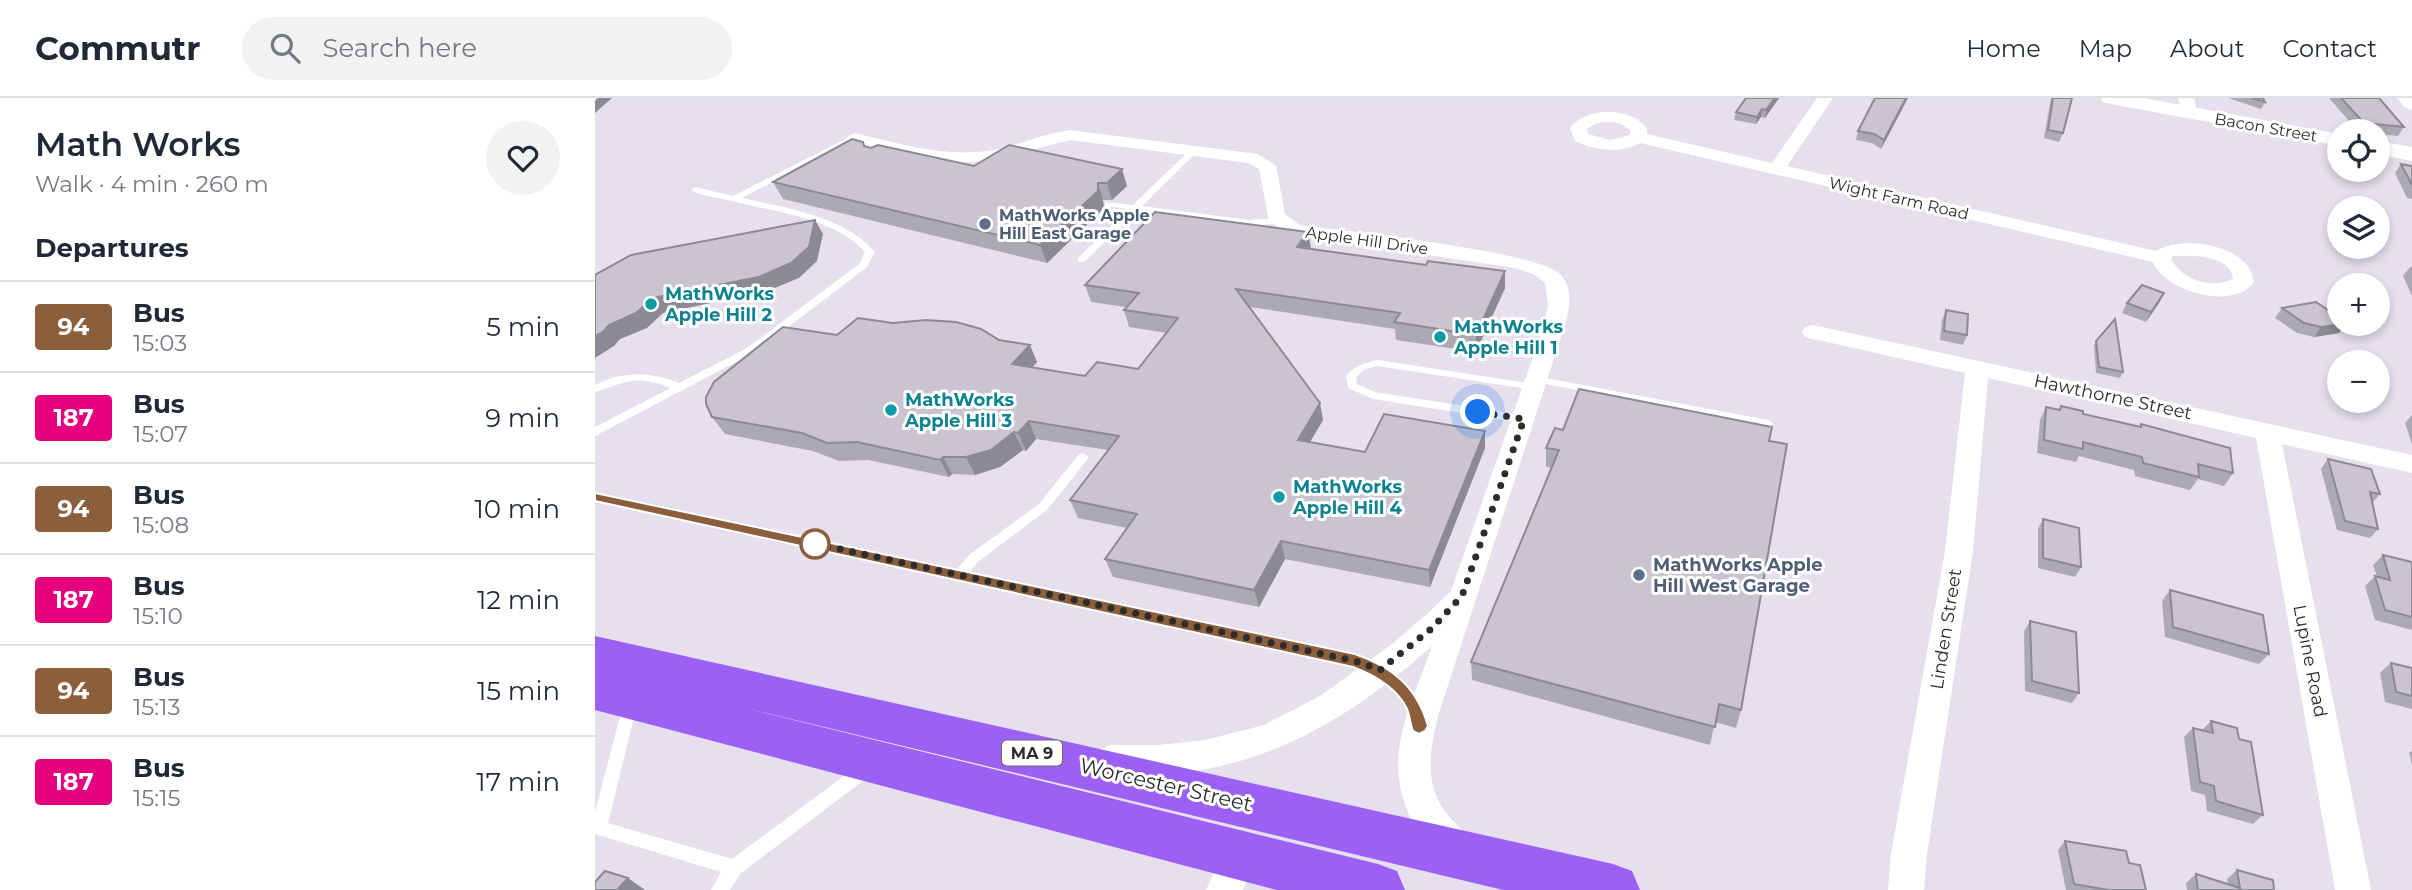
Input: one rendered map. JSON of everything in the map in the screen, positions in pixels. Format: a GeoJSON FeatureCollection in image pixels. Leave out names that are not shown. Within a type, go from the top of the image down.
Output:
{"type":"FeatureCollection","features":[{"type":"Feature","properties":{"kind":"highway","name":"Worcester Street"},"geometry":{"type":"LineString","coordinates":[[595,654],[1053,758],[1613,890]]}},
{"type":"Feature","properties":{"kind":"highway"},"geometry":{"type":"LineString","coordinates":[[613,696],[876,762],[1232,873],[1378,890]]}},
{"type":"Feature","properties":{"kind":"street"},"geometry":{"type":"LineString","coordinates":[[1776,169],[1825,98]]}},
{"type":"Feature","properties":{"kind":"street","name":"Bacon Street"},"geometry":{"type":"LineString","coordinates":[[2110,98],[2187,105],[2327,137]]}},
{"type":"Feature","properties":{"kind":"street"},"geometry":{"type":"LineString","coordinates":[[2405,98],[2412,105]]}},
{"type":"Feature","properties":{"kind":"street"},"geometry":{"type":"LineString","coordinates":[[854,138],[893,151],[971,158],[1002,153],[1070,135],[1252,158],[1267,166],[1272,179],[1273,206],[1279,221]]}},
{"type":"Feature","properties":{"kind":"street","name":"Wight Farm Road"},"geometry":{"type":"LineString","coordinates":[[1638,137],[2161,258]]}},
{"type":"Feature","properties":{"kind":"street"},"geometry":{"type":"LineString","coordinates":[[2390,150],[2412,154]]}},
{"type":"Feature","properties":{"kind":"street","name":"Apple Hill Drive"},"geometry":{"type":"LineString","coordinates":[[1279,221],[1306,232],[1496,259],[1534,267],[1548,274],[1556,282],[1558,304],[1535,383],[1419,726],[1414,751],[1414,775],[1419,798],[1430,821],[1444,838],[1468,856]]}},
{"type":"Feature","properties":{"kind":"street","name":"Hawthorne Street"},"geometry":{"type":"LineString","coordinates":[[1813,332],[2412,464]]}},
{"type":"Feature","properties":{"kind":"street","name":"Linden Street"},"geometry":{"type":"LineString","coordinates":[[1906,890],[1909,854],[1964,524],[1973,446],[1977,367]]}},
{"type":"Feature","properties":{"kind":"street","name":"Lupine Road"},"geometry":{"type":"LineString","coordinates":[[2267,432],[2353,890]]}},
{"type":"Feature","properties":{"kind":"street","name":"Apple Hill Drive"},"geometry":{"type":"LineString","coordinates":[[1053,758],[1159,760],[1196,757],[1228,750],[1293,728],[1318,715],[1380,670],[1431,629],[1462,596]]}},
{"type":"Feature","properties":{"kind":"lane"},"geometry":{"type":"LineString","coordinates":[[733,199],[854,138]]}},
{"type":"Feature","properties":{"kind":"lane"},"geometry":{"type":"LineString","coordinates":[[1081,260],[1195,150]]}},
{"type":"Feature","properties":{"kind":"lane"},"geometry":{"type":"LineString","coordinates":[[595,432],[773,336],[869,259],[870,252],[866,244],[843,229],[695,190]]}},
{"type":"Feature","properties":{"kind":"lane"},"geometry":{"type":"LineString","coordinates":[[1108,204],[1249,223],[1279,221]]}},
{"type":"Feature","properties":{"kind":"lane"},"geometry":{"type":"LineString","coordinates":[[1524,419],[1373,395],[1352,386],[1351,376],[1361,367],[1378,363],[1535,383],[1768,424]]}},
{"type":"Feature","properties":{"kind":"lane"},"geometry":{"type":"LineString","coordinates":[[595,389],[624,376],[639,376],[678,387]]}},
{"type":"Feature","properties":{"kind":"lane"},"geometry":{"type":"LineString","coordinates":[[960,574],[974,558],[1043,506],[1083,457]]}},
{"type":"Feature","properties":{"kind":"lane"},"geometry":{"type":"LineString","coordinates":[[595,498],[960,574],[1355,661],[1380,670],[1404,691],[1415,708],[1419,726]]}},
{"type":"Feature","properties":{"kind":"lane"},"geometry":{"type":"LineString","coordinates":[[613,696],[597,829],[734,868]]}},
{"type":"Feature","properties":{"kind":"lane"},"geometry":{"type":"LineString","coordinates":[[720,890],[734,868],[876,762]]}},
{"type":"Feature","properties":{"kind":"building"},"geometry":{"type":"Polygon","coordinates":[[[1746,98],[1775,98],[1757,117],[1736,112],[1746,98]]]}},
{"type":"Feature","properties":{"kind":"building"},"geometry":{"type":"Polygon","coordinates":[[[1875,98],[1906,98],[1884,140],[1874,134],[1858,131],[1875,98]]]}},
{"type":"Feature","properties":{"kind":"building"},"geometry":{"type":"Polygon","coordinates":[[[2053,98],[2072,98],[2063,133],[2048,130],[2053,98]]]}},
{"type":"Feature","properties":{"kind":"building"},"geometry":{"type":"Polygon","coordinates":[[[2341,98],[2379,98],[2404,127],[2390,126],[2390,119],[2360,119],[2341,98]]]}},
{"type":"Feature","properties":{"kind":"building","name":"MathWorks Apple Hill East Garage"},"geometry":{"type":"Polygon","coordinates":[[[852,139],[871,148],[878,145],[974,166],[1009,145],[1122,169],[1107,183],[1098,183],[1098,191],[1040,245],[773,182],[852,139]]]}},
{"type":"Feature","properties":{"kind":"building"},"geometry":{"type":"Polygon","coordinates":[[[2401,164],[2412,166],[2412,185],[2401,164]]]}},
{"type":"Feature","properties":{"kind":"building"},"geometry":{"type":"Polygon","coordinates":[[[1155,212],[1308,232],[1297,247],[1426,265],[1428,261],[1505,271],[1476,335],[1394,322],[1400,313],[1236,289],[1320,403],[1298,440],[1365,452],[1384,414],[1485,431],[1429,570],[1281,541],[1254,590],[1105,559],[1137,514],[1070,500],[1119,436],[1029,421],[1018,433],[1014,432],[991,450],[966,457],[943,457],[940,460],[857,442],[827,443],[802,433],[712,417],[706,404],[706,397],[714,382],[783,327],[837,335],[858,318],[893,323],[926,320],[956,322],[981,329],[999,340],[1030,345],[1012,364],[1085,376],[1097,362],[1138,369],[1178,318],[1124,310],[1139,293],[1085,285],[1155,212]]]}},
{"type":"Feature","properties":{"kind":"building","name":"MathWorks Apple Hill 2"},"geometry":{"type":"Polygon","coordinates":[[[815,220],[809,247],[791,263],[759,277],[653,298],[636,313],[609,325],[595,336],[595,275],[631,255],[815,220]]]}},
{"type":"Feature","properties":{"kind":"building"},"geometry":{"type":"Polygon","coordinates":[[[2142,285],[2164,293],[2151,312],[2127,303],[2142,285]]]}},
{"type":"Feature","properties":{"kind":"building"},"geometry":{"type":"Polygon","coordinates":[[[2316,302],[2327,309],[2327,326],[2304,323],[2282,308],[2316,302]]]}},
{"type":"Feature","properties":{"kind":"building"},"geometry":{"type":"Polygon","coordinates":[[[1946,310],[1968,314],[1967,335],[1944,331],[1946,310]]]}},
{"type":"Feature","properties":{"kind":"building"},"geometry":{"type":"Polygon","coordinates":[[[2115,319],[2123,372],[2099,367],[2096,341],[2115,319]]]}},
{"type":"Feature","properties":{"kind":"building","name":"MathWorks Apple Hill West Garage"},"geometry":{"type":"Polygon","coordinates":[[[1579,389],[1772,427],[1769,441],[1787,444],[1741,710],[1719,704],[1715,727],[1471,662],[1559,450],[1546,448],[1555,428],[1563,430],[1579,389]]]}},
{"type":"Feature","properties":{"kind":"building"},"geometry":{"type":"Polygon","coordinates":[[[2061,406],[2083,411],[2083,414],[2141,427],[2141,424],[2230,448],[2233,473],[2198,464],[2199,477],[2143,463],[2142,457],[2083,442],[2083,449],[2044,440],[2046,407],[2060,410],[2061,406]]]}},
{"type":"Feature","properties":{"kind":"building"},"geometry":{"type":"Polygon","coordinates":[[[2328,459],[2371,469],[2380,494],[2370,492],[2378,529],[2345,521],[2328,459]]]}},
{"type":"Feature","properties":{"kind":"building"},"geometry":{"type":"Polygon","coordinates":[[[2043,519],[2079,528],[2081,567],[2043,558],[2043,519]]]}},
{"type":"Feature","properties":{"kind":"building"},"geometry":{"type":"Polygon","coordinates":[[[2383,555],[2412,562],[2412,617],[2385,610],[2375,576],[2390,580],[2383,555]]]}},
{"type":"Feature","properties":{"kind":"building"},"geometry":{"type":"Polygon","coordinates":[[[2170,590],[2263,615],[2269,654],[2173,627],[2170,590]]]}},
{"type":"Feature","properties":{"kind":"building"},"geometry":{"type":"Polygon","coordinates":[[[2030,621],[2076,632],[2079,693],[2032,681],[2030,621]]]}},
{"type":"Feature","properties":{"kind":"building"},"geometry":{"type":"Polygon","coordinates":[[[2391,663],[2412,668],[2412,696],[2396,692],[2391,663]]]}},
{"type":"Feature","properties":{"kind":"building"},"geometry":{"type":"Polygon","coordinates":[[[2211,721],[2237,728],[2239,739],[2251,742],[2263,815],[2216,801],[2214,786],[2200,782],[2193,728],[2213,733],[2211,721]]]}},
{"type":"Feature","properties":{"kind":"building"},"geometry":{"type":"Polygon","coordinates":[[[2065,841],[2126,851],[2129,863],[2140,865],[2146,890],[2108,890],[2074,884],[2065,841]]]}},
{"type":"Feature","properties":{"kind":"building"},"geometry":{"type":"Polygon","coordinates":[[[2237,870],[2273,880],[2274,890],[2198,890],[2196,874],[2240,888],[2237,870]]]}},
{"type":"Feature","properties":{"kind":"building"},"geometry":{"type":"Polygon","coordinates":[[[605,871],[628,878],[617,890],[595,890],[595,882],[605,871]]]}},
{"type":"Feature","properties":{"kind":"bus line","name":"94"},"geometry":{"type":"LineString","coordinates":[[595,498],[960,574],[1355,661],[1380,670],[1404,691],[1415,708],[1419,726]]}},
{"type":"Feature","properties":{"kind":"place","name":"MathWorks Apple Hill East Garage"},"geometry":{"type":"Point","coordinates":[985,224]}},
{"type":"Feature","properties":{"kind":"place","name":"MathWorks Apple Hill 2"},"geometry":{"type":"Point","coordinates":[651,304]}},
{"type":"Feature","properties":{"kind":"place","name":"MathWorks Apple Hill 1"},"geometry":{"type":"Point","coordinates":[1440,337]}},
{"type":"Feature","properties":{"kind":"place","name":"MathWorks Apple Hill 3"},"geometry":{"type":"Point","coordinates":[891,410]}},
{"type":"Feature","properties":{"kind":"place","name":"MathWorks Apple Hill 4"},"geometry":{"type":"Point","coordinates":[1279,497]}},
{"type":"Feature","properties":{"kind":"place","name":"MathWorks Apple Hill West Garage"},"geometry":{"type":"Point","coordinates":[1639,575]}},
{"type":"Feature","properties":{"kind":"route"},"geometry":{"type":"LineString","coordinates":[[815,544],[803,541],[1355,661],[1380,670],[1412,647],[1462,596],[1524,419],[1478,412]]}}]}
